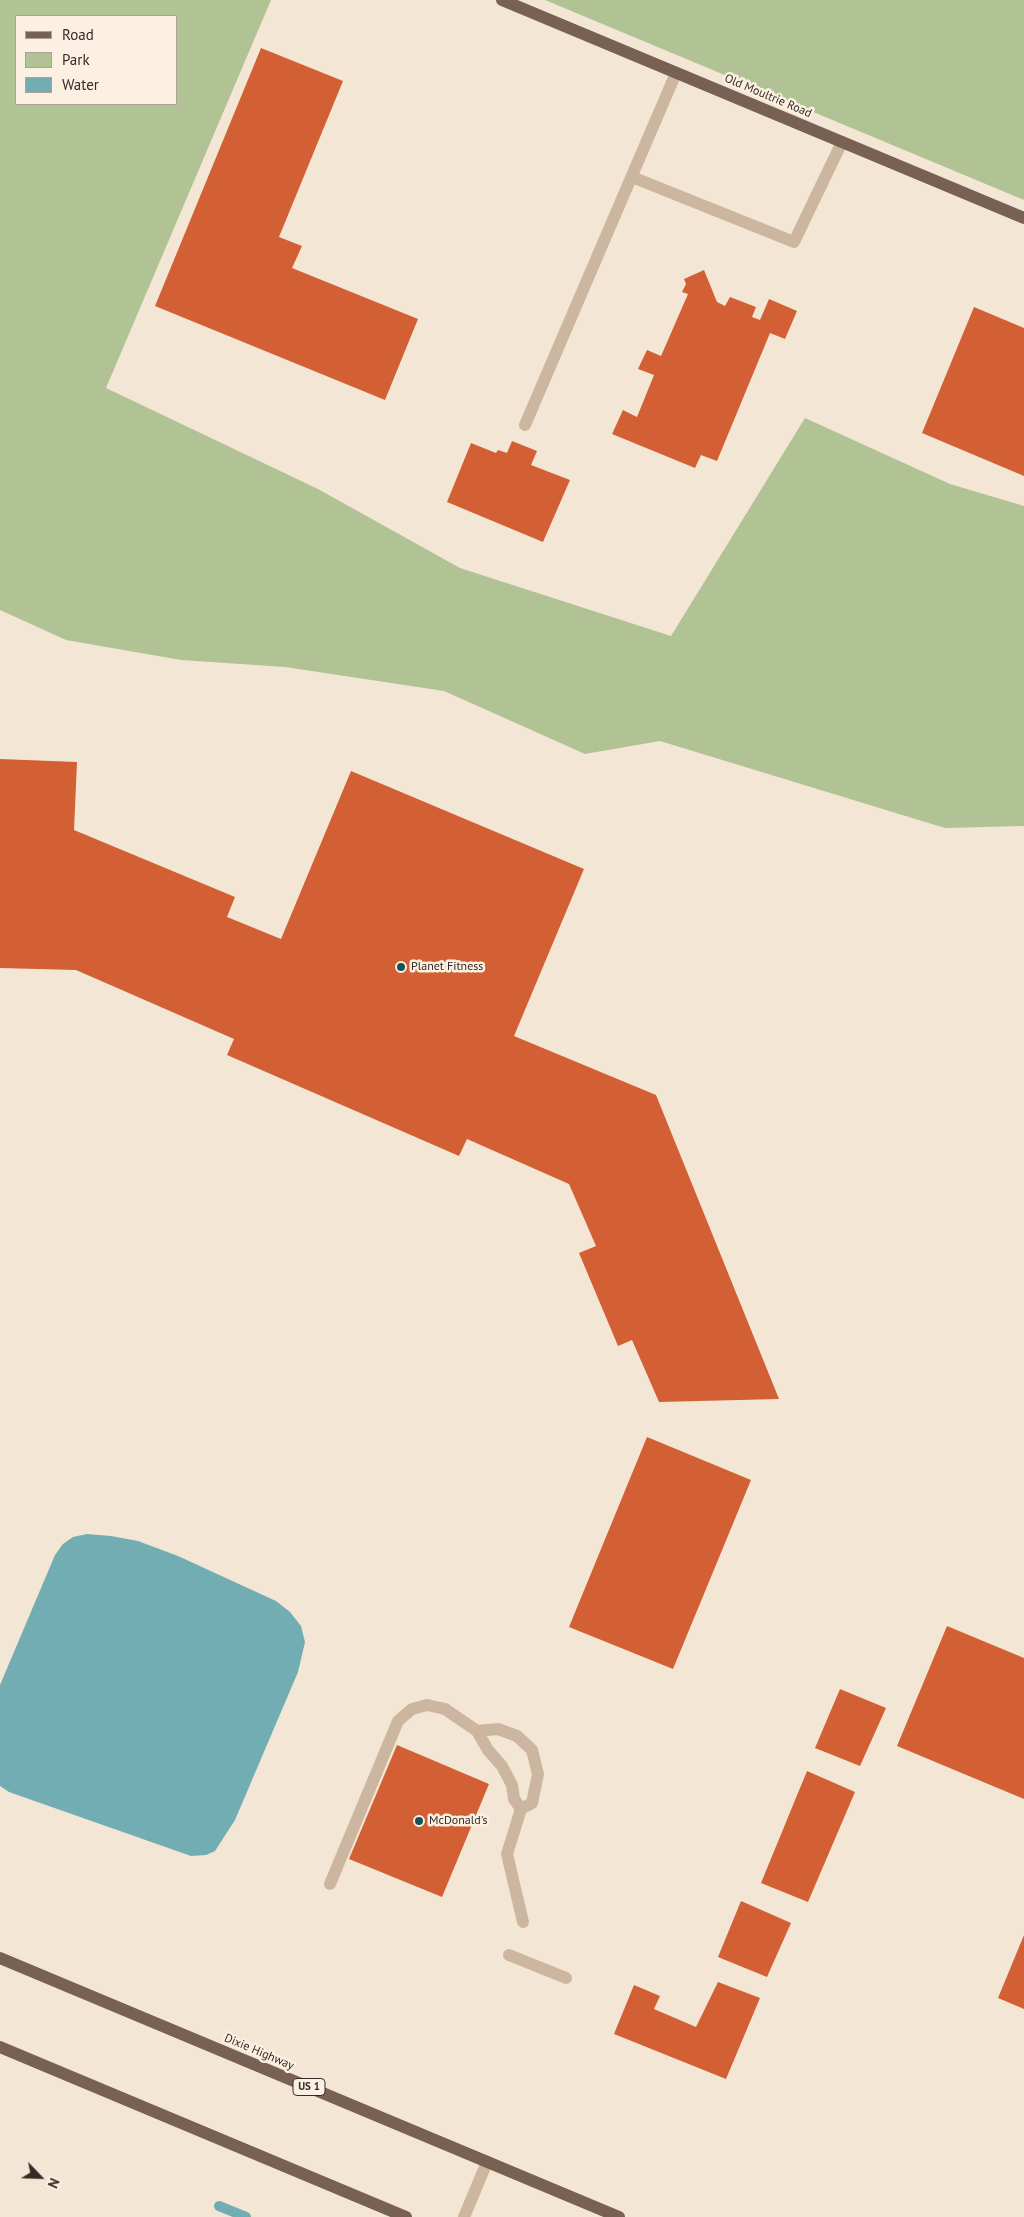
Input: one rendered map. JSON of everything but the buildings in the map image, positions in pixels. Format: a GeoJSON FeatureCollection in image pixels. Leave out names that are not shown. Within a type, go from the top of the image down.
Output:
{"type":"FeatureCollection","features":[{"type":"Feature","properties":{"kind":"main road","name":"Old Moultrie Road"},"geometry":{"type":"LineString","coordinates":[[502,0],[1024,218]]}},
{"type":"Feature","properties":{"kind":"main road","name":"Dixie Highway"},"geometry":{"type":"LineString","coordinates":[[0,1958],[619,2217]]}},
{"type":"Feature","properties":{"kind":"main road"},"geometry":{"type":"LineString","coordinates":[[0,2047],[406,2217]]}},
{"type":"Feature","properties":{"kind":"street"},"geometry":{"type":"LineString","coordinates":[[525,425],[676,73]]}},
{"type":"Feature","properties":{"kind":"street"},"geometry":{"type":"LineString","coordinates":[[632,177],[794,242],[842,142]]}},
{"type":"Feature","properties":{"kind":"street"},"geometry":{"type":"LineString","coordinates":[[330,1884],[398,1721],[412,1708],[427,1705],[445,1709],[477,1731],[488,1750],[502,1766],[512,1785],[514,1799],[521,1808]]}},
{"type":"Feature","properties":{"kind":"street"},"geometry":{"type":"LineString","coordinates":[[477,1731],[498,1729],[517,1736],[532,1750],[538,1774],[532,1803],[521,1808],[507,1854],[523,1922]]}},
{"type":"Feature","properties":{"kind":"street"},"geometry":{"type":"LineString","coordinates":[[509,1955],[566,1978]]}},
{"type":"Feature","properties":{"kind":"street"},"geometry":{"type":"LineString","coordinates":[[464,2217],[487,2162]]}},
{"type":"Feature","properties":{"kind":"green space"},"geometry":{"type":"Polygon","coordinates":[[[0,0],[271,0],[106,388],[318,489],[460,568],[671,636],[805,418],[950,484],[1024,506],[1024,826],[945,828],[660,741],[585,754],[444,691],[285,667],[181,660],[66,640],[0,610],[0,0]]]}},
{"type":"Feature","properties":{"kind":"green space"},"geometry":{"type":"Polygon","coordinates":[[[545,0],[1024,0],[1024,200],[545,0]]]}},
{"type":"Feature","properties":{"kind":"water"},"geometry":{"type":"Polygon","coordinates":[[[87,1534],[138,1541],[178,1556],[276,1601],[290,1612],[301,1626],[305,1642],[298,1672],[235,1820],[215,1851],[206,1855],[191,1856],[9,1792],[0,1786],[0,1685],[55,1555],[63,1544],[73,1537],[87,1534]]]}},
{"type":"Feature","properties":{"kind":"waterway"},"geometry":{"type":"LineString","coordinates":[[219,2206],[246,2217]]}},
{"type":"Feature","properties":{"kind":"place","name":"Planet Fitness"},"geometry":{"type":"Point","coordinates":[401,967]}},
{"type":"Feature","properties":{"kind":"place","name":"McDonald's"},"geometry":{"type":"Point","coordinates":[419,1821]}}]}
